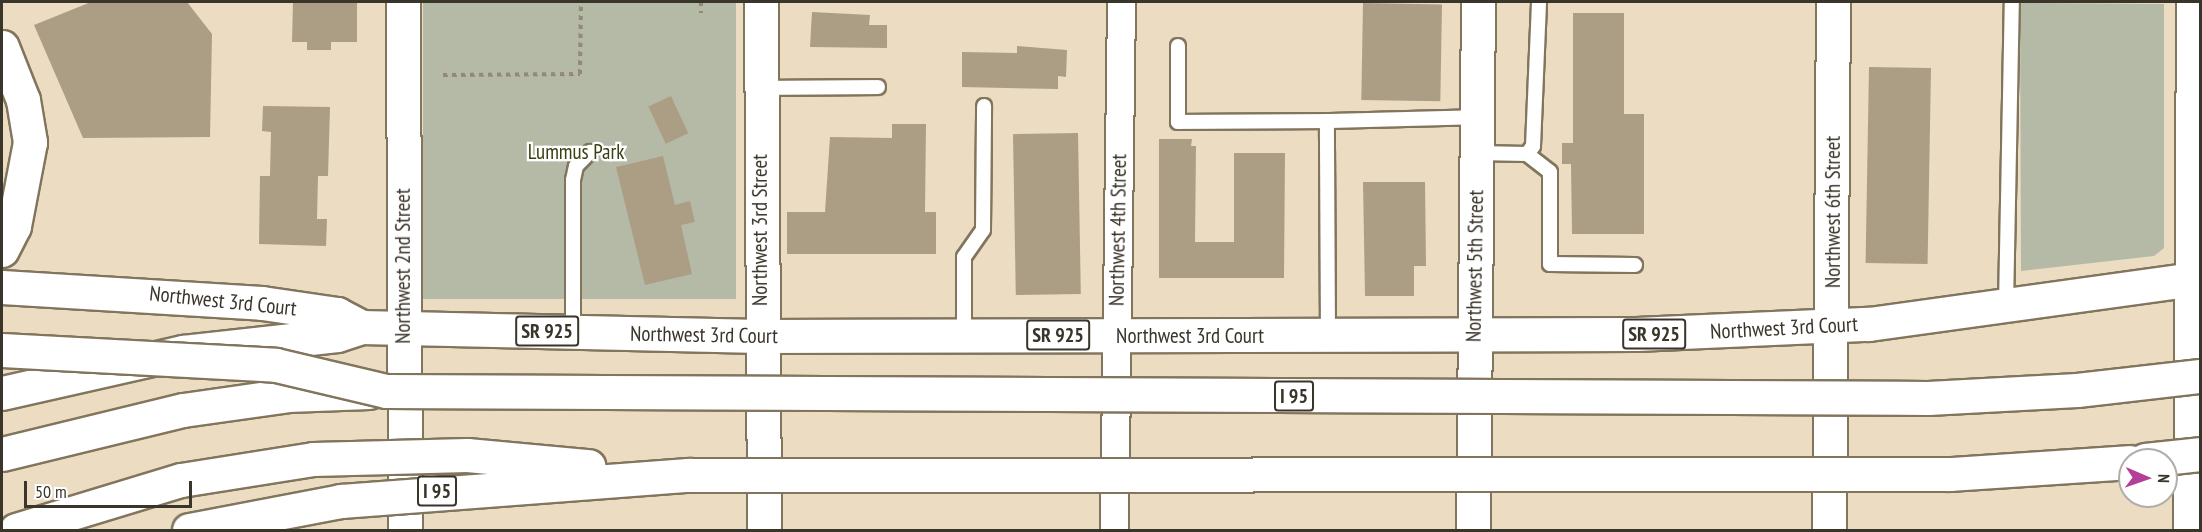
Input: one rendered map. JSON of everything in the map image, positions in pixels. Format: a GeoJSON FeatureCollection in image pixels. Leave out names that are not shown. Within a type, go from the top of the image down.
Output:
{"type":"FeatureCollection","features":[{"type":"Feature","properties":{"kind":"main road","name":"Northwest 2nd Street"},"geometry":{"type":"LineString","coordinates":[[403,2],[405,531]]}},
{"type":"Feature","properties":{"kind":"main road","name":"Northwest 3rd Street"},"geometry":{"type":"LineString","coordinates":[[761,2],[760,336],[764,531]]}},
{"type":"Feature","properties":{"kind":"main road","name":"Northwest 5th Street"},"geometry":{"type":"LineString","coordinates":[[1473,531],[1478,2]]}},
{"type":"Feature","properties":{"kind":"main road","name":"Northwest 6th Street"},"geometry":{"type":"LineString","coordinates":[[1829,531],[1833,326],[1833,2]]}},
{"type":"Feature","properties":{"kind":"main road"},"geometry":{"type":"LineString","coordinates":[[2,47],[23,100],[30,142],[8,238],[21,265],[47,289]]}},
{"type":"Feature","properties":{"kind":"main road","name":"Northwest 3rd Court"},"geometry":{"type":"LineString","coordinates":[[2,287],[262,303],[337,315],[361,327],[760,336],[1328,337],[1475,336],[1833,326],[2006,308],[2195,279]]}},
{"type":"Feature","properties":{"kind":"main road"},"geometry":{"type":"LineString","coordinates":[[2,393],[183,352],[337,335],[361,327]]}},
{"type":"Feature","properties":{"kind":"main road"},"geometry":{"type":"LineString","coordinates":[[2,350],[276,365],[386,392]]}},
{"type":"Feature","properties":{"kind":"main road","name":"I 95"},"geometry":{"type":"LineString","coordinates":[[2,454],[183,410],[288,395],[386,392],[1928,398],[2077,390],[2200,376]]}},
{"type":"Feature","properties":{"kind":"main road"},"geometry":{"type":"LineString","coordinates":[[2178,456],[2200,454]]}},
{"type":"Feature","properties":{"kind":"main road"},"geometry":{"type":"LineString","coordinates":[[16,531],[181,480],[313,459],[467,455],[688,474]]}},
{"type":"Feature","properties":{"kind":"main road","name":"I 95"},"geometry":{"type":"LineString","coordinates":[[189,531],[352,499],[688,474],[1950,474],[2118,463]]}},
{"type":"Feature","properties":{"kind":"street","name":"Northwest 4th Street"},"geometry":{"type":"LineString","coordinates":[[1114,531],[1121,2]]}},
{"type":"Feature","properties":{"kind":"street"},"geometry":{"type":"LineString","coordinates":[[2187,531],[2195,279],[2190,2]]}},
{"type":"Feature","properties":{"kind":"lane"},"geometry":{"type":"LineString","coordinates":[[1527,154],[1533,146],[1539,2]]}},
{"type":"Feature","properties":{"kind":"lane"},"geometry":{"type":"LineString","coordinates":[[2006,308],[2012,2]]}},
{"type":"Feature","properties":{"kind":"lane"},"geometry":{"type":"LineString","coordinates":[[1178,46],[1178,122],[1477,117]]}},
{"type":"Feature","properties":{"kind":"lane"},"geometry":{"type":"LineString","coordinates":[[760,88],[878,87]]}},
{"type":"Feature","properties":{"kind":"lane"},"geometry":{"type":"LineString","coordinates":[[964,335],[964,257],[983,230],[984,106]]}},
{"type":"Feature","properties":{"kind":"lane"},"geometry":{"type":"LineString","coordinates":[[1327,121],[1328,337]]}},
{"type":"Feature","properties":{"kind":"lane"},"geometry":{"type":"LineString","coordinates":[[573,332],[573,180],[576,166],[590,152]]}},
{"type":"Feature","properties":{"kind":"lane"},"geometry":{"type":"LineString","coordinates":[[1477,153],[1527,154],[1550,172],[1550,264],[1635,265]]}},
{"type":"Feature","properties":{"kind":"path"},"geometry":{"type":"LineString","coordinates":[[443,75],[580,74],[581,2]]}},
{"type":"Feature","properties":{"kind":"path"},"geometry":{"type":"LineString","coordinates":[[701,2],[701,14]]}},
{"type":"Feature","properties":{"kind":"green space","name":"Lummus Park"},"geometry":{"type":"Polygon","coordinates":[[[423,2],[736,2],[736,299],[423,299],[423,2]]]}},
{"type":"Feature","properties":{"kind":"green space"},"geometry":{"type":"Polygon","coordinates":[[[2020,3],[2164,4],[2164,248],[2154,256],[2021,271],[2020,3]]]}},
{"type":"Feature","properties":{"kind":"building"},"geometry":{"type":"Polygon","coordinates":[[[91,2],[187,2],[212,34],[210,137],[83,138],[34,25],[91,2]]]}},
{"type":"Feature","properties":{"kind":"building"},"geometry":{"type":"Polygon","coordinates":[[[293,2],[357,2],[357,42],[331,42],[331,50],[307,50],[307,42],[292,42],[293,2]]]}},
{"type":"Feature","properties":{"kind":"building"},"geometry":{"type":"Polygon","coordinates":[[[1363,3],[1442,4],[1440,101],[1361,100],[1363,3]]]}},
{"type":"Feature","properties":{"kind":"building"},"geometry":{"type":"Polygon","coordinates":[[[812,12],[870,15],[869,25],[887,25],[887,48],[810,47],[812,12]]]}},
{"type":"Feature","properties":{"kind":"building"},"geometry":{"type":"Polygon","coordinates":[[[1573,13],[1624,13],[1624,114],[1644,114],[1644,234],[1572,234],[1571,164],[1562,164],[1562,143],[1573,143],[1573,13]]]}},
{"type":"Feature","properties":{"kind":"building"},"geometry":{"type":"Polygon","coordinates":[[[1017,46],[1067,50],[1066,77],[1058,76],[1058,89],[962,87],[962,52],[1017,53],[1017,46]]]}},
{"type":"Feature","properties":{"kind":"building"},"geometry":{"type":"Polygon","coordinates":[[[1869,67],[1931,68],[1928,264],[1866,263],[1869,67]]]}},
{"type":"Feature","properties":{"kind":"building"},"geometry":{"type":"Polygon","coordinates":[[[671,96],[688,133],[666,144],[648,107],[671,96]]]}},
{"type":"Feature","properties":{"kind":"building"},"geometry":{"type":"Polygon","coordinates":[[[263,106],[330,107],[328,176],[318,176],[317,219],[327,219],[326,246],[259,244],[260,176],[270,176],[271,132],[262,131],[263,106]]]}},
{"type":"Feature","properties":{"kind":"building"},"geometry":{"type":"Polygon","coordinates":[[[892,124],[926,124],[925,212],[936,212],[936,254],[787,254],[787,212],[825,212],[830,137],[892,138],[892,124]]]}},
{"type":"Feature","properties":{"kind":"building"},"geometry":{"type":"Polygon","coordinates":[[[1078,133],[1081,294],[1016,295],[1013,134],[1078,133]]]}},
{"type":"Feature","properties":{"kind":"building"},"geometry":{"type":"Polygon","coordinates":[[[1159,139],[1192,139],[1191,146],[1196,146],[1195,242],[1234,242],[1234,153],[1285,153],[1284,278],[1159,278],[1159,139]]]}},
{"type":"Feature","properties":{"kind":"building"},"geometry":{"type":"Polygon","coordinates":[[[663,156],[675,205],[690,201],[695,222],[681,225],[692,274],[645,285],[616,167],[663,156]]]}},
{"type":"Feature","properties":{"kind":"building"},"geometry":{"type":"Polygon","coordinates":[[[1363,182],[1425,182],[1426,266],[1414,266],[1414,296],[1365,296],[1363,182]]]}}]}
